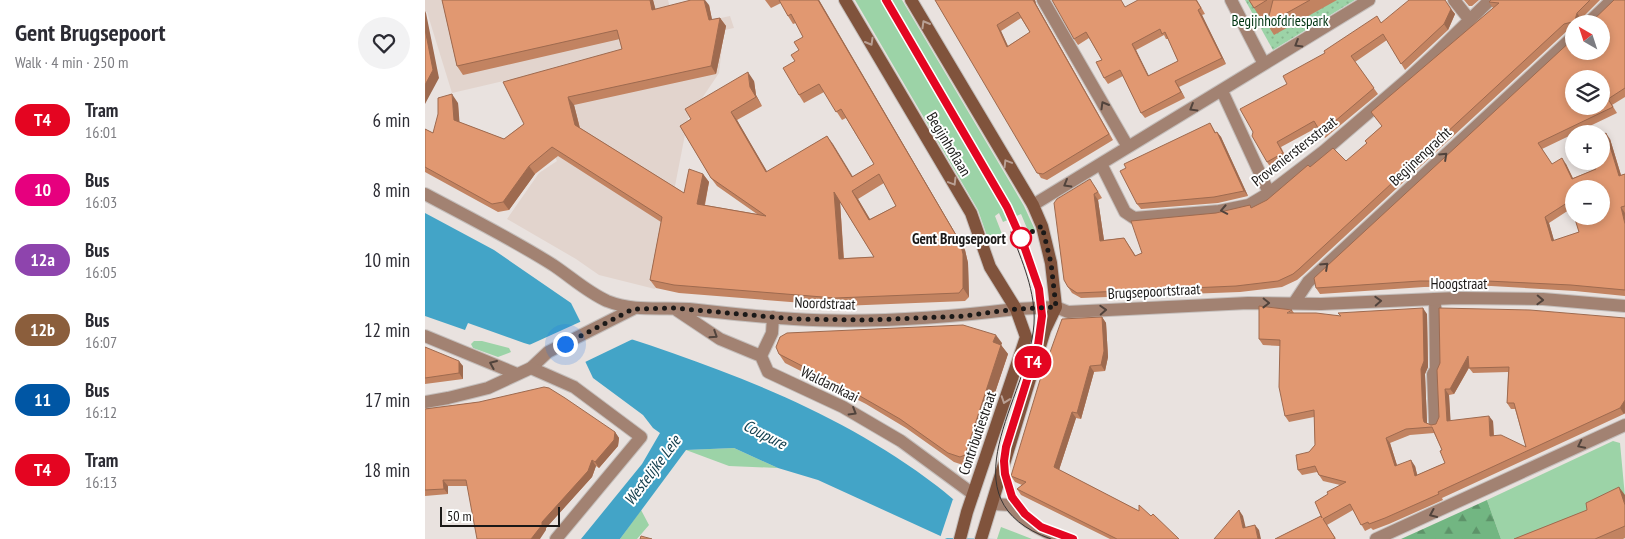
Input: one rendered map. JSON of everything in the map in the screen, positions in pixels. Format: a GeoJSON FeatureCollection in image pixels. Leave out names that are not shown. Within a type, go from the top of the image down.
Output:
{"type":"FeatureCollection","features":[{"type":"Feature","properties":{"kind":"main road","name":"Begijnhoflaan"},"geometry":{"type":"LineString","coordinates":[[845,0],[971,213],[990,267],[1016,309]]}},
{"type":"Feature","properties":{"kind":"main road"},"geometry":{"type":"LineString","coordinates":[[911,0],[1033,205],[1042,226],[1051,263],[1056,307],[1045,330],[981,539]]}},
{"type":"Feature","properties":{"kind":"main road","name":"Contributiestraat"},"geometry":{"type":"LineString","coordinates":[[960,539],[968,508],[1026,337],[1016,309]]}},
{"type":"Feature","properties":{"kind":"street"},"geometry":{"type":"LineString","coordinates":[[1043,0],[1128,147]]}},
{"type":"Feature","properties":{"kind":"street"},"geometry":{"type":"LineString","coordinates":[[1231,0],[1264,64]]}},
{"type":"Feature","properties":{"kind":"street"},"geometry":{"type":"LineString","coordinates":[[1033,205],[1369,0]]}},
{"type":"Feature","properties":{"kind":"street"},"geometry":{"type":"LineString","coordinates":[[1454,0],[1469,19]]}},
{"type":"Feature","properties":{"kind":"street","name":"Provenierstersstraat"},"geometry":{"type":"LineString","coordinates":[[1101,164],[1125,212],[1135,218],[1219,211],[1249,205],[1269,194],[1324,151],[1435,54],[1490,0]]}},
{"type":"Feature","properties":{"kind":"street"},"geometry":{"type":"LineString","coordinates":[[1596,15],[1612,0]]}},
{"type":"Feature","properties":{"kind":"street","name":"Begijnengracht"},"geometry":{"type":"LineString","coordinates":[[1294,303],[1308,282],[1565,44]]}},
{"type":"Feature","properties":{"kind":"street"},"geometry":{"type":"LineString","coordinates":[[1222,91],[1269,194]]}},
{"type":"Feature","properties":{"kind":"street"},"geometry":{"type":"LineString","coordinates":[[425,194],[523,247],[607,301],[633,309]]}},
{"type":"Feature","properties":{"kind":"street"},"geometry":{"type":"LineString","coordinates":[[1435,299],[1436,370],[1433,374],[1435,423]]}},
{"type":"Feature","properties":{"kind":"street","name":"Hoogstraat"},"geometry":{"type":"LineString","coordinates":[[1294,303],[1321,304],[1435,299],[1543,300],[1625,306]]}},
{"type":"Feature","properties":{"kind":"street","name":"Brugsepoortstraat"},"geometry":{"type":"LineString","coordinates":[[1016,309],[1056,307],[1068,312],[1248,302],[1294,303]]}},
{"type":"Feature","properties":{"kind":"street","name":"Noordstraat"},"geometry":{"type":"LineString","coordinates":[[633,309],[673,308],[773,317],[868,320],[964,316],[1016,309]]}},
{"type":"Feature","properties":{"kind":"street"},"geometry":{"type":"LineString","coordinates":[[673,308],[720,339],[761,356],[772,333],[773,317]]}},
{"type":"Feature","properties":{"kind":"street"},"geometry":{"type":"LineString","coordinates":[[425,402],[488,388],[531,368],[548,352],[633,309]]}},
{"type":"Feature","properties":{"kind":"street"},"geometry":{"type":"LineString","coordinates":[[425,336],[517,374]]}},
{"type":"Feature","properties":{"kind":"street","name":"Waldamkaai"},"geometry":{"type":"LineString","coordinates":[[761,356],[768,372],[843,407],[901,441],[973,494]]}},
{"type":"Feature","properties":{"kind":"street"},"geometry":{"type":"LineString","coordinates":[[531,368],[574,387],[641,437],[556,539]]}},
{"type":"Feature","properties":{"kind":"street"},"geometry":{"type":"LineString","coordinates":[[1376,539],[1625,425]]}},
{"type":"Feature","properties":{"kind":"street"},"geometry":{"type":"LineString","coordinates":[[993,504],[1010,505],[1025,521],[1040,530],[1064,539]]}},
{"type":"Feature","properties":{"kind":"shaded area"},"geometry":{"type":"Polygon","coordinates":[[[425,0],[668,0],[675,28],[730,16],[734,28],[575,61],[522,77],[722,47],[719,73],[688,119],[655,289],[599,275],[576,259],[507,219],[539,173],[557,161],[517,78],[452,93],[427,12],[425,12],[425,0]]]}},
{"type":"Feature","properties":{"kind":"green space"},"geometry":{"type":"Polygon","coordinates":[[[855,0],[902,0],[1024,206],[1035,230],[1029,233],[1021,214],[1003,222],[999,213],[995,216],[1002,234],[988,239],[978,210],[855,0]]]}},
{"type":"Feature","properties":{"kind":"green space","name":"Begijnhofdriespark"},"geometry":{"type":"Polygon","coordinates":[[[1245,0],[1355,0],[1273,50],[1245,0]]]}},
{"type":"Feature","properties":{"kind":"green space"},"geometry":{"type":"Polygon","coordinates":[[[474,341],[482,341],[509,348],[511,352],[498,357],[473,348],[471,344],[474,341]]]}},
{"type":"Feature","properties":{"kind":"green space"},"geometry":{"type":"Polygon","coordinates":[[[1613,441],[1620,443],[1625,497],[1543,539],[1501,539],[1487,500],[1613,441]]]}},
{"type":"Feature","properties":{"kind":"green space"},"geometry":{"type":"Polygon","coordinates":[[[734,448],[778,468],[729,466],[686,450],[734,448]]]}},
{"type":"Feature","properties":{"kind":"green space"},"geometry":{"type":"Polygon","coordinates":[[[1487,500],[1501,539],[1401,539],[1487,500]]]}},
{"type":"Feature","properties":{"kind":"green space"},"geometry":{"type":"Polygon","coordinates":[[[641,510],[649,525],[637,539],[620,539],[641,510]]]}},
{"type":"Feature","properties":{"kind":"green space"},"geometry":{"type":"Polygon","coordinates":[[[1001,527],[1032,539],[997,539],[1001,527]]]}},
{"type":"Feature","properties":{"kind":"water"},"geometry":{"type":"Polygon","coordinates":[[[425,213],[494,250],[571,303],[581,323],[674,354],[767,389],[855,432],[937,486],[996,539],[947,539],[818,480],[778,468],[734,448],[686,450],[620,539],[581,539],[642,464],[660,433],[653,428],[643,415],[593,378],[585,361],[524,343],[468,323],[465,330],[425,316],[425,213]]]}},
{"type":"Feature","properties":{"kind":"pier"},"geometry":{"type":"Polygon","coordinates":[[[582,321],[635,338],[583,363],[527,346],[582,321]]]}},
{"type":"Feature","properties":{"kind":"pier"},"geometry":{"type":"Polygon","coordinates":[[[953,499],[961,504],[997,539],[940,538],[953,499]]]}},
{"type":"Feature","properties":{"kind":"building"},"geometry":{"type":"Polygon","coordinates":[[[442,0],[650,0],[652,10],[691,0],[704,0],[709,20],[720,18],[711,66],[568,97],[575,125],[684,193],[689,169],[703,174],[697,204],[766,216],[711,178],[680,126],[691,119],[685,109],[748,72],[750,87],[756,97],[731,112],[766,172],[827,136],[852,177],[874,164],[841,109],[836,112],[819,84],[799,95],[783,68],[795,61],[791,55],[799,50],[794,42],[803,37],[791,14],[788,16],[779,0],[818,0],[960,242],[963,254],[963,288],[959,293],[835,298],[674,285],[650,280],[662,217],[552,147],[529,166],[503,202],[492,204],[425,167],[425,129],[433,133],[438,114],[438,98],[452,94],[454,120],[504,139],[524,124],[503,82],[622,49],[617,30],[457,66],[442,0]],[[879,174],[852,191],[869,220],[896,206],[879,174]],[[834,192],[839,259],[874,257],[834,192]]]}},
{"type":"Feature","properties":{"kind":"building"},"geometry":{"type":"Polygon","coordinates":[[[935,0],[1033,0],[1109,134],[1043,174],[1037,173],[935,0]],[[1018,12],[997,25],[1007,47],[1030,32],[1018,12]]]}},
{"type":"Feature","properties":{"kind":"building"},"geometry":{"type":"Polygon","coordinates":[[[1052,0],[1121,0],[1125,7],[1138,0],[1196,0],[1201,8],[1198,10],[1222,58],[1175,81],[1181,92],[1141,113],[1120,70],[1104,78],[1096,62],[1102,60],[1086,32],[1074,39],[1052,0]],[[1160,29],[1132,44],[1148,76],[1178,61],[1165,32],[1162,34],[1160,29]]]}},
{"type":"Feature","properties":{"kind":"building"},"geometry":{"type":"Polygon","coordinates":[[[1249,0],[1267,0],[1254,8],[1249,0]]]}},
{"type":"Feature","properties":{"kind":"building"},"geometry":{"type":"Polygon","coordinates":[[[1273,0],[1310,0],[1267,24],[1273,0]]]}},
{"type":"Feature","properties":{"kind":"building"},"geometry":{"type":"Polygon","coordinates":[[[1409,0],[1445,0],[1451,9],[1444,24],[1401,64],[1383,34],[1351,56],[1374,88],[1321,133],[1314,121],[1277,142],[1283,153],[1267,162],[1252,136],[1253,132],[1240,109],[1287,84],[1283,76],[1325,53],[1324,51],[1377,16],[1381,23],[1409,0]]]}},
{"type":"Feature","properties":{"kind":"building"},"geometry":{"type":"Polygon","coordinates":[[[1491,0],[1590,0],[1576,15],[1565,15],[1565,24],[1293,274],[1278,281],[1236,286],[1077,293],[1068,287],[1064,280],[1054,203],[1057,199],[1090,179],[1098,192],[1094,194],[1100,241],[1124,238],[1135,256],[1142,253],[1131,221],[1216,213],[1250,205],[1251,208],[1267,200],[1308,165],[1310,167],[1333,148],[1346,161],[1367,143],[1365,141],[1382,126],[1371,112],[1499,3],[1489,2],[1491,0]]]}},
{"type":"Feature","properties":{"kind":"building"},"geometry":{"type":"Polygon","coordinates":[[[1614,0],[1625,0],[1625,88],[1610,98],[1610,70],[1565,70],[1565,115],[1596,115],[1576,125],[1565,125],[1565,130],[1538,143],[1552,164],[1562,158],[1565,170],[1568,170],[1572,179],[1594,170],[1610,170],[1610,146],[1619,176],[1625,174],[1625,206],[1621,207],[1625,224],[1625,290],[1487,281],[1420,281],[1316,288],[1314,278],[1565,46],[1565,60],[1610,60],[1610,15],[1598,15],[1614,0]]]}},
{"type":"Feature","properties":{"kind":"building"},"geometry":{"type":"Polygon","coordinates":[[[425,29],[433,70],[425,85],[425,29]]]}},
{"type":"Feature","properties":{"kind":"building"},"geometry":{"type":"Polygon","coordinates":[[[1210,123],[1215,133],[1217,132],[1244,191],[1214,197],[1137,204],[1120,171],[1126,168],[1124,164],[1210,123]]]}},
{"type":"Feature","properties":{"kind":"building"},"geometry":{"type":"Polygon","coordinates":[[[1259,306],[1292,310],[1287,313],[1316,313],[1341,316],[1338,313],[1423,308],[1424,361],[1421,369],[1423,418],[1424,422],[1431,425],[1436,424],[1439,417],[1437,370],[1440,363],[1439,308],[1530,310],[1625,318],[1625,400],[1620,408],[1385,518],[1361,525],[1350,504],[1323,519],[1335,538],[1333,539],[1275,539],[1321,516],[1322,518],[1315,502],[1328,494],[1327,492],[1346,482],[1319,475],[1315,466],[1298,470],[1296,455],[1309,452],[1315,445],[1314,410],[1285,416],[1279,387],[1280,340],[1259,339],[1259,306]],[[1468,356],[1450,389],[1445,389],[1447,421],[1489,416],[1490,436],[1501,435],[1526,447],[1514,403],[1507,403],[1509,367],[1469,368],[1468,356]],[[1432,427],[1406,429],[1386,438],[1395,466],[1411,460],[1415,476],[1445,463],[1440,451],[1442,450],[1432,427]]]}},
{"type":"Feature","properties":{"kind":"building"},"geometry":{"type":"Polygon","coordinates":[[[1102,317],[1104,351],[1101,365],[1090,366],[1077,413],[1072,412],[1054,467],[1139,511],[1139,505],[1151,516],[1153,514],[1179,539],[1117,539],[1017,489],[1026,482],[1011,476],[1040,380],[1062,319],[1102,317]]]}},
{"type":"Feature","properties":{"kind":"building"},"geometry":{"type":"Polygon","coordinates":[[[963,325],[996,335],[993,342],[1001,345],[965,455],[960,457],[948,453],[900,419],[860,396],[779,354],[776,347],[780,337],[787,333],[963,325]]]}},
{"type":"Feature","properties":{"kind":"building"},"geometry":{"type":"Polygon","coordinates":[[[425,347],[459,361],[459,373],[425,378],[425,347]]]}},
{"type":"Feature","properties":{"kind":"building"},"geometry":{"type":"Polygon","coordinates":[[[544,387],[565,398],[615,432],[614,440],[595,462],[592,460],[588,471],[542,522],[542,525],[531,539],[477,539],[466,480],[443,480],[444,489],[425,490],[425,409],[479,402],[544,387]]]}},
{"type":"Feature","properties":{"kind":"building"},"geometry":{"type":"Polygon","coordinates":[[[1619,487],[1625,505],[1625,526],[1595,539],[1514,539],[1587,510],[1586,503],[1619,487]]]}},
{"type":"Feature","properties":{"kind":"building"},"geometry":{"type":"Polygon","coordinates":[[[1239,510],[1243,528],[1255,525],[1258,539],[1214,539],[1239,510]]]}},
{"type":"Feature","properties":{"kind":"building"},"geometry":{"type":"Polygon","coordinates":[[[641,536],[652,539],[640,539],[641,536]]]}},
{"type":"Feature","properties":{"kind":"tram line"},"geometry":{"type":"LineString","coordinates":[[886,0],[1007,207],[1023,243],[1039,289],[1042,316],[1038,345],[1006,447],[1004,470],[1010,492],[1023,511],[1045,528],[1073,539]]}},
{"type":"Feature","properties":{"kind":"tram line","name":"T4"},"geometry":{"type":"LineString","coordinates":[[886,0],[1005,201],[1032,267],[1041,301],[1041,332],[1005,451],[1005,474],[1012,497],[1025,514],[1041,527],[1073,539]]}},
{"type":"Feature","properties":{"kind":"tram line"},"geometry":{"type":"LineString","coordinates":[[1011,232],[1031,288],[1034,324],[1029,353],[999,444],[996,473],[1001,499],[1018,522],[1051,539]]}},
{"type":"Feature","properties":{"kind":"place","name":"Gent Brugsepoort"},"geometry":{"type":"Point","coordinates":[1021,238]}},
{"type":"Feature","properties":{"kind":"route"},"geometry":{"type":"LineString","coordinates":[[565,344],[633,309],[673,308],[795,319],[868,320],[964,316],[1016,309],[1056,307],[1051,263],[1042,226],[1021,238]]}},
{"type":"Feature","properties":{"kind":"water label","name":"Coupure"},"geometry":{"type":"Point","coordinates":[765,434]}},
{"type":"Feature","properties":{"kind":"water label","name":"Westelijke Leie"},"geometry":{"type":"Point","coordinates":[652,470]}}]}
